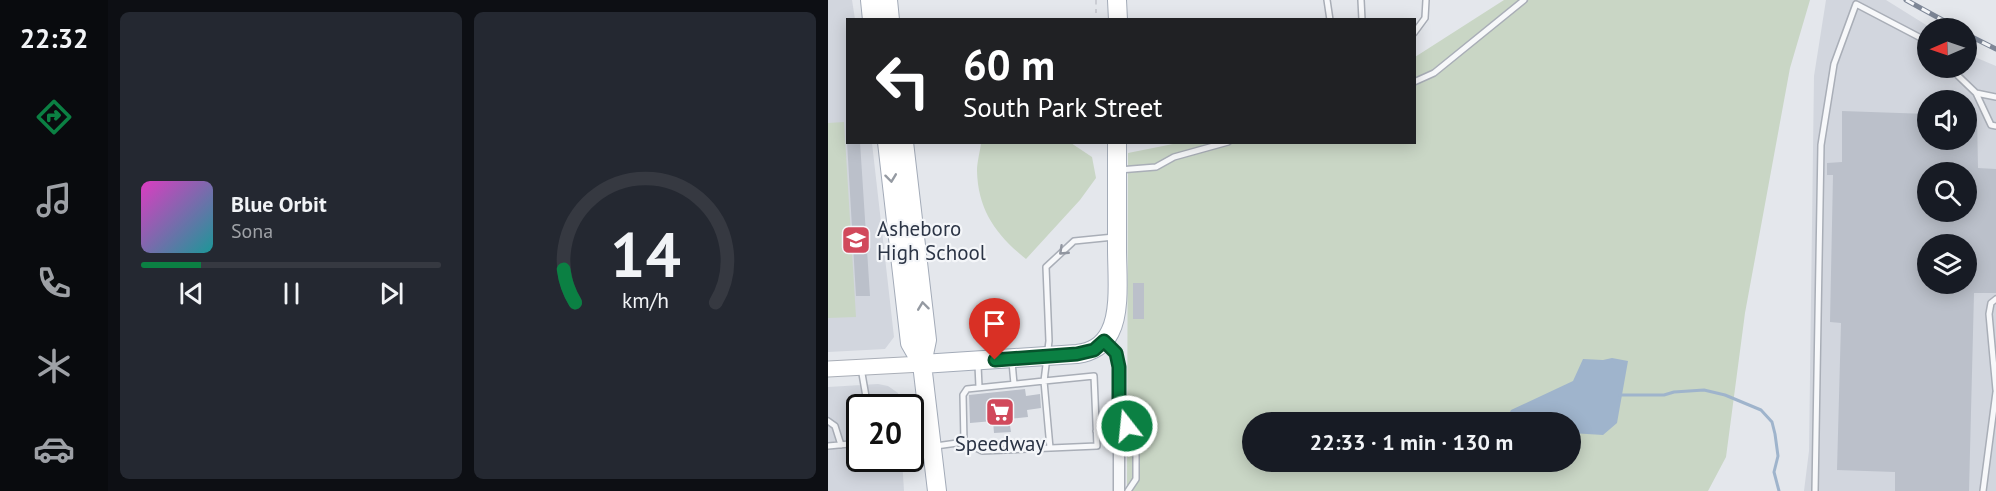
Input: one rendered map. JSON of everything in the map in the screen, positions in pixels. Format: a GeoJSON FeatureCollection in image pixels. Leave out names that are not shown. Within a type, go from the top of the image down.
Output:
{"type":"FeatureCollection","features":[{"type":"Feature","properties":{"kind":"main road"},"geometry":{"type":"LineString","coordinates":[[870,0],[872,18]]}},
{"type":"Feature","properties":{"kind":"main road"},"geometry":{"type":"LineString","coordinates":[[888,0],[890,18]]}},
{"type":"Feature","properties":{"kind":"main road"},"geometry":{"type":"LineString","coordinates":[[1118,0],[1118,18]]}},
{"type":"Feature","properties":{"kind":"main road"},"geometry":{"type":"LineString","coordinates":[[887,144],[910,343],[922,364]]}},
{"type":"Feature","properties":{"kind":"main road"},"geometry":{"type":"LineString","coordinates":[[904,144],[927,340],[922,364],[936,491]]}},
{"type":"Feature","properties":{"kind":"main road"},"geometry":{"type":"LineString","coordinates":[[828,369],[978,361],[1086,353],[1094,350],[1111,331],[1115,318],[1118,290],[1117,144]]}},
{"type":"Feature","properties":{"kind":"street"},"geometry":{"type":"LineString","coordinates":[[1104,341],[1116,353],[1119,367],[1119,491]]}},
{"type":"Feature","properties":{"kind":"lane"},"geometry":{"type":"LineString","coordinates":[[1327,0],[1330,18]]}},
{"type":"Feature","properties":{"kind":"lane"},"geometry":{"type":"LineString","coordinates":[[1361,0],[1362,18]]}},
{"type":"Feature","properties":{"kind":"lane"},"geometry":{"type":"LineString","coordinates":[[1416,30],[1425,18],[1426,0]]}},
{"type":"Feature","properties":{"kind":"lane"},"geometry":{"type":"LineString","coordinates":[[1416,81],[1434,73],[1524,0]]}},
{"type":"Feature","properties":{"kind":"lane"},"geometry":{"type":"LineString","coordinates":[[1815,491],[1821,145],[1834,64],[1857,2],[1917,36]]}},
{"type":"Feature","properties":{"kind":"lane"},"geometry":{"type":"LineString","coordinates":[[1960,78],[1973,90]]}},
{"type":"Feature","properties":{"kind":"lane"},"geometry":{"type":"LineString","coordinates":[[1977,93],[1996,97]]}},
{"type":"Feature","properties":{"kind":"lane"},"geometry":{"type":"LineString","coordinates":[[1977,95],[1991,125],[1996,126]]}},
{"type":"Feature","properties":{"kind":"lane"},"geometry":{"type":"LineString","coordinates":[[1117,170],[1155,167],[1174,157],[1204,151],[1223,144]]}},
{"type":"Feature","properties":{"kind":"lane"},"geometry":{"type":"LineString","coordinates":[[1050,448],[1044,381],[1049,341],[1046,267],[1074,241],[1117,237]]}},
{"type":"Feature","properties":{"kind":"lane"},"geometry":{"type":"LineString","coordinates":[[1983,491],[1996,391],[1989,315],[1991,303],[1996,299]]}},
{"type":"Feature","properties":{"kind":"lane"},"geometry":{"type":"LineString","coordinates":[[1012,358],[1014,384]]}},
{"type":"Feature","properties":{"kind":"lane"},"geometry":{"type":"LineString","coordinates":[[978,361],[980,387]]}},
{"type":"Feature","properties":{"kind":"lane"},"geometry":{"type":"LineString","coordinates":[[861,367],[866,394]]}},
{"type":"Feature","properties":{"kind":"lane"},"geometry":{"type":"LineString","coordinates":[[931,446],[964,442],[982,451],[1097,446],[1095,376],[967,389],[964,392],[964,442]]}},
{"type":"Feature","properties":{"kind":"lane"},"geometry":{"type":"LineString","coordinates":[[1119,414],[1132,431],[1136,441],[1136,479],[1128,491]]}},
{"type":"Feature","properties":{"kind":"lane"},"geometry":{"type":"LineString","coordinates":[[828,421],[835,426],[841,445]]}},
{"type":"Feature","properties":{"kind":"lane"},"geometry":{"type":"LineString","coordinates":[[1096,430],[1119,432]]}},
{"type":"Feature","properties":{"kind":"lane"},"geometry":{"type":"LineString","coordinates":[[828,446],[846,444]]}},
{"type":"Feature","properties":{"kind":"path"},"geometry":{"type":"LineString","coordinates":[[1096,0],[1096,14]]}},
{"type":"Feature","properties":{"kind":"shaded area","name":"Asheboro High School"},"geometry":{"type":"Polygon","coordinates":[[[828,0],[852,0],[855,18],[846,18],[846,144],[872,144],[894,337],[885,349],[828,352],[828,0]]]}},
{"type":"Feature","properties":{"kind":"shaded area"},"geometry":{"type":"Polygon","coordinates":[[[1826,0],[1886,0],[1917,19],[1917,78],[1977,78],[1977,58],[1996,66],[1996,491],[1804,491],[1809,451],[1814,76],[1826,0]]]}},
{"type":"Feature","properties":{"kind":"shaded area"},"geometry":{"type":"Polygon","coordinates":[[[878,384],[888,386],[898,393],[846,394],[846,472],[903,472],[904,491],[828,491],[828,387],[878,384]]]}},
{"type":"Feature","properties":{"kind":"green space"},"geometry":{"type":"Polygon","coordinates":[[[1504,0],[1810,0],[1790,68],[1745,313],[1726,457],[1708,491],[1127,491],[1128,153],[1173,144],[1416,144],[1416,56],[1504,0]]]}},
{"type":"Feature","properties":{"kind":"green space"},"geometry":{"type":"Polygon","coordinates":[[[844,122],[856,317],[828,318],[828,123],[844,122]]]}},
{"type":"Feature","properties":{"kind":"green space"},"geometry":{"type":"Polygon","coordinates":[[[981,144],[1072,144],[1092,157],[1096,178],[1080,200],[1026,259],[1006,241],[985,210],[978,185],[977,164],[981,144]]]}},
{"type":"Feature","properties":{"kind":"water"},"geometry":{"type":"Polygon","coordinates":[[[1612,358],[1628,361],[1617,423],[1603,435],[1581,434],[1581,412],[1510,412],[1573,381],[1583,359],[1612,358]]]}},
{"type":"Feature","properties":{"kind":"building"},"geometry":{"type":"Polygon","coordinates":[[[1842,111],[1917,114],[1917,150],[1977,150],[1977,115],[1978,168],[1996,169],[1996,293],[1977,293],[1977,234],[1917,234],[1917,294],[1974,294],[1969,491],[1895,491],[1895,472],[1837,470],[1841,323],[1830,322],[1833,175],[1827,175],[1827,163],[1842,162],[1842,111]]]}},
{"type":"Feature","properties":{"kind":"building"},"geometry":{"type":"Polygon","coordinates":[[[847,144],[860,144],[870,296],[856,296],[847,144]]]}},
{"type":"Feature","properties":{"kind":"building"},"geometry":{"type":"Polygon","coordinates":[[[1133,283],[1144,283],[1144,319],[1133,319],[1133,283]]]}},
{"type":"Feature","properties":{"kind":"building"},"geometry":{"type":"Polygon","coordinates":[[[1025,389],[1026,396],[1040,394],[1041,408],[1027,410],[1028,417],[1009,419],[1011,432],[994,433],[993,421],[970,423],[969,395],[1025,389]]]}},
{"type":"Feature","properties":{"kind":"waterway"},"geometry":{"type":"LineString","coordinates":[[1620,395],[1664,395],[1704,390],[1725,395],[1761,410],[1772,422],[1775,434],[1778,456],[1774,472],[1779,491]]}},
{"type":"Feature","properties":{"kind":"railway"},"geometry":{"type":"LineString","coordinates":[[1906,0],[1939,18]]}},
{"type":"Feature","properties":{"kind":"railway"},"geometry":{"type":"LineString","coordinates":[[1977,40],[1996,49]]}},
{"type":"Feature","properties":{"kind":"place","name":"Asheboro High School"},"geometry":{"type":"Point","coordinates":[856,240]}},
{"type":"Feature","properties":{"kind":"place","name":"Speedway"},"geometry":{"type":"Point","coordinates":[1000,412]}},
{"type":"Feature","properties":{"kind":"route"},"geometry":{"type":"LineString","coordinates":[[995,360],[1086,353],[1094,350],[1104,341],[1116,353],[1119,367],[1119,414],[1127,426]]}}]}
